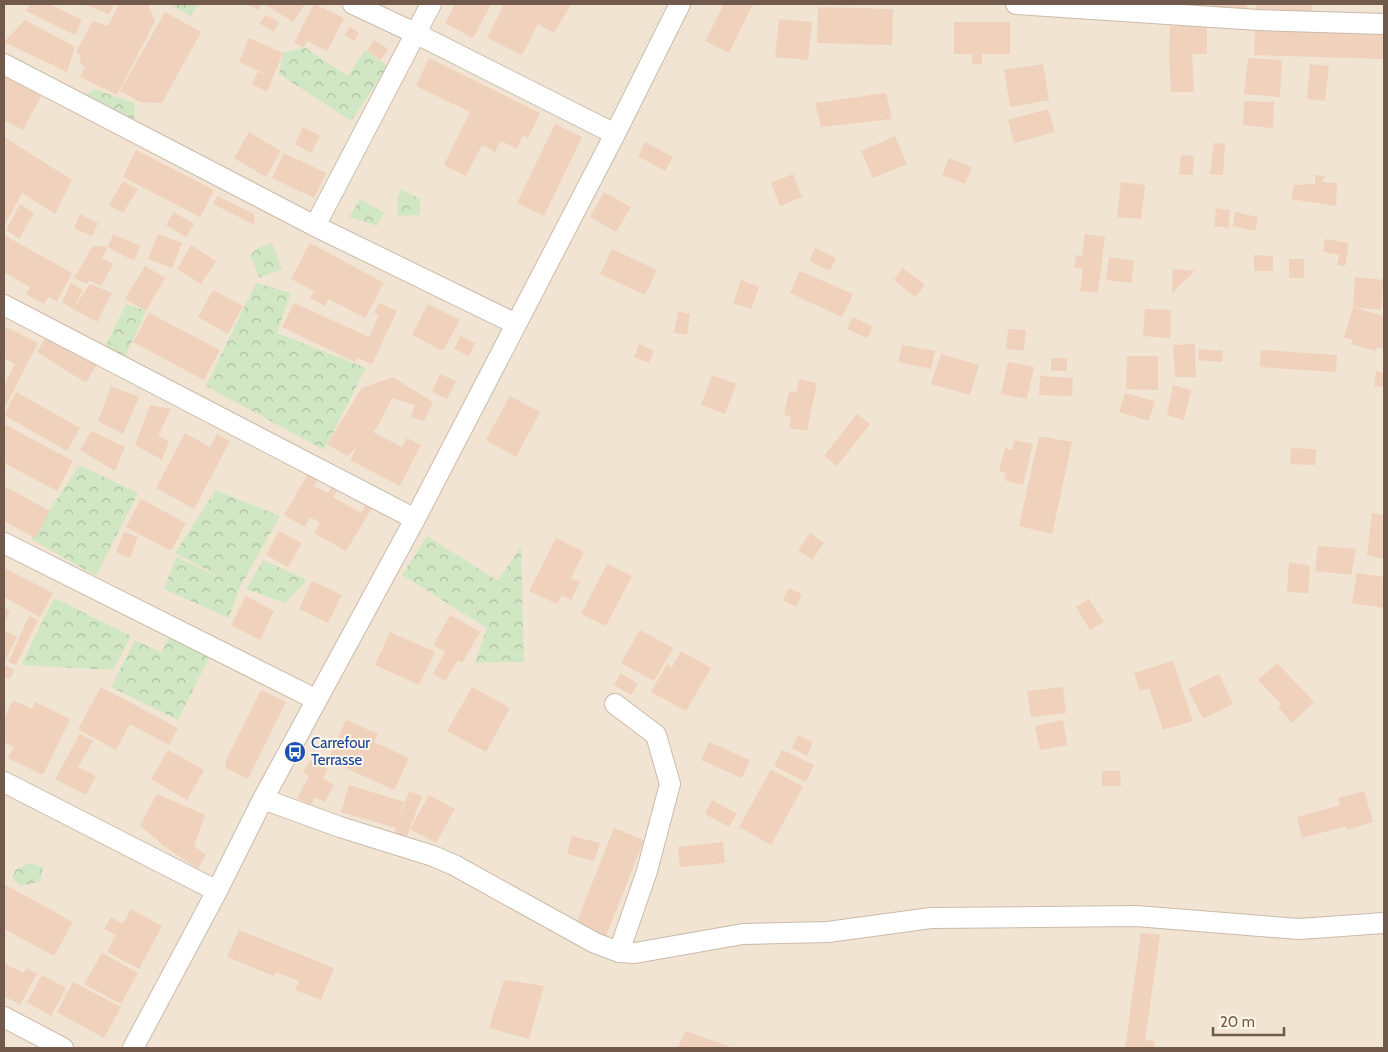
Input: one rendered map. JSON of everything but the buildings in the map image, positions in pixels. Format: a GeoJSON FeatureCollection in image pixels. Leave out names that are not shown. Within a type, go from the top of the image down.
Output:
{"type":"FeatureCollection","features":[{"type":"Feature","properties":{"kind":"street"},"geometry":{"type":"LineString","coordinates":[[354,4],[615,134]]}},
{"type":"Feature","properties":{"kind":"street"},"geometry":{"type":"LineString","coordinates":[[315,226],[431,4]]}},
{"type":"Feature","properties":{"kind":"street"},"geometry":{"type":"LineString","coordinates":[[133,1048],[217,891],[263,799],[415,519],[615,134],[680,4]]}},
{"type":"Feature","properties":{"kind":"street"},"geometry":{"type":"LineString","coordinates":[[1016,4],[1258,20],[1384,24]]}},
{"type":"Feature","properties":{"kind":"street"},"geometry":{"type":"LineString","coordinates":[[4,64],[315,226],[516,324]]}},
{"type":"Feature","properties":{"kind":"street"},"geometry":{"type":"LineString","coordinates":[[4,305],[415,519]]}},
{"type":"Feature","properties":{"kind":"street"},"geometry":{"type":"LineString","coordinates":[[4,543],[318,700]]}},
{"type":"Feature","properties":{"kind":"street"},"geometry":{"type":"LineString","coordinates":[[615,704],[656,735],[670,784],[647,870],[619,952]]}},
{"type":"Feature","properties":{"kind":"street"},"geometry":{"type":"LineString","coordinates":[[4,782],[217,891]]}},
{"type":"Feature","properties":{"kind":"street"},"geometry":{"type":"LineString","coordinates":[[263,799],[340,827],[433,856],[454,865],[595,943],[619,952],[635,953],[743,934],[828,932],[931,918],[1136,916],[1299,929],[1384,923]]}},
{"type":"Feature","properties":{"kind":"street"},"geometry":{"type":"LineString","coordinates":[[4,1017],[63,1048]]}},
{"type":"Feature","properties":{"kind":"shaded area"},"geometry":{"type":"Polygon","coordinates":[[[4,4],[1384,4],[1384,1048],[4,1048],[4,4]]]}},
{"type":"Feature","properties":{"kind":"green space"},"geometry":{"type":"Polygon","coordinates":[[[173,4],[198,4],[191,16],[173,6],[173,4]]]}},
{"type":"Feature","properties":{"kind":"green space"},"geometry":{"type":"Polygon","coordinates":[[[304,47],[348,76],[365,50],[388,66],[351,121],[279,74],[283,53],[304,47]]]}},
{"type":"Feature","properties":{"kind":"green space"},"geometry":{"type":"Polygon","coordinates":[[[93,89],[135,103],[134,121],[85,97],[93,89]]]}},
{"type":"Feature","properties":{"kind":"green space"},"geometry":{"type":"Polygon","coordinates":[[[400,189],[420,199],[420,215],[398,216],[397,202],[400,189]]]}},
{"type":"Feature","properties":{"kind":"green space"},"geometry":{"type":"Polygon","coordinates":[[[360,199],[384,213],[377,226],[349,217],[360,199]]]}},
{"type":"Feature","properties":{"kind":"green space"},"geometry":{"type":"Polygon","coordinates":[[[272,243],[282,269],[260,278],[250,255],[259,247],[272,243]]]}},
{"type":"Feature","properties":{"kind":"green space"},"geometry":{"type":"Polygon","coordinates":[[[256,283],[291,293],[277,333],[366,368],[324,450],[206,386],[256,283]]]}},
{"type":"Feature","properties":{"kind":"green space"},"geometry":{"type":"Polygon","coordinates":[[[126,304],[146,311],[123,362],[104,349],[126,304]]]}},
{"type":"Feature","properties":{"kind":"green space"},"geometry":{"type":"Polygon","coordinates":[[[79,465],[138,493],[96,576],[31,539],[79,465]]]}},
{"type":"Feature","properties":{"kind":"green space"},"geometry":{"type":"Polygon","coordinates":[[[216,490],[280,516],[240,587],[229,618],[164,589],[176,557],[226,580],[175,553],[216,490]]]}},
{"type":"Feature","properties":{"kind":"green space"},"geometry":{"type":"Polygon","coordinates":[[[427,536],[498,581],[521,546],[524,662],[475,663],[487,628],[402,575],[427,536]]]}},
{"type":"Feature","properties":{"kind":"green space"},"geometry":{"type":"Polygon","coordinates":[[[263,560],[307,580],[285,603],[246,589],[263,560]]]}},
{"type":"Feature","properties":{"kind":"green space"},"geometry":{"type":"Polygon","coordinates":[[[54,598],[131,636],[113,670],[21,665],[54,598]]]}},
{"type":"Feature","properties":{"kind":"green space"},"geometry":{"type":"Polygon","coordinates":[[[170,634],[211,654],[178,720],[111,687],[135,640],[161,653],[170,634]]]}},
{"type":"Feature","properties":{"kind":"green space"},"geometry":{"type":"Polygon","coordinates":[[[30,863],[43,867],[40,882],[20,886],[12,877],[16,869],[30,863]]]}},
{"type":"Feature","properties":{"kind":"place","name":"Carrefour Terrasse"},"geometry":{"type":"Point","coordinates":[295,752]}}]}
